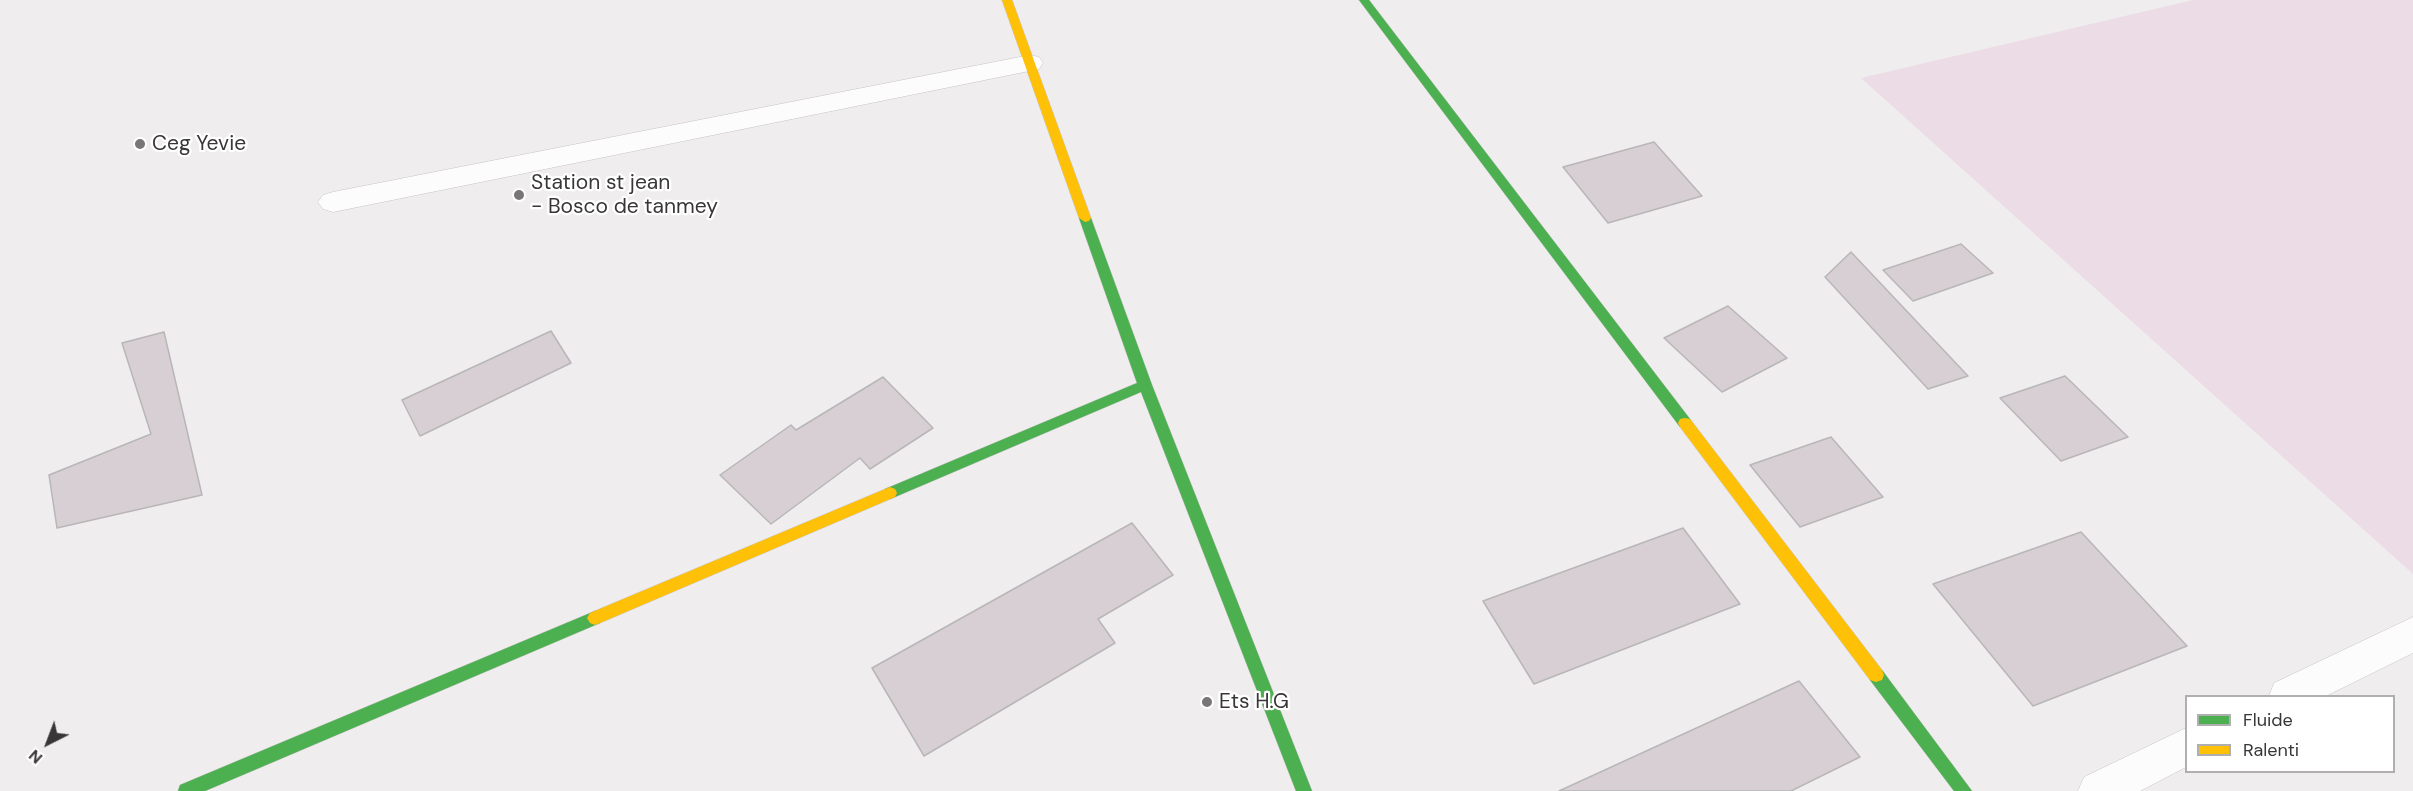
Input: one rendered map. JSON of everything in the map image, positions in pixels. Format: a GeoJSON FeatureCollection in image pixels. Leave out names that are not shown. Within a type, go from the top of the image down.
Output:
{"type":"FeatureCollection","features":[{"type":"Feature","properties":{"kind":"street"},"geometry":{"type":"LineString","coordinates":[[1007,0],[1145,385],[1304,791]]}},
{"type":"Feature","properties":{"kind":"street"},"geometry":{"type":"LineString","coordinates":[[1364,0],[1964,791]]}},
{"type":"Feature","properties":{"kind":"street"},"geometry":{"type":"LineString","coordinates":[[333,202],[1030,63]]}},
{"type":"Feature","properties":{"kind":"street"},"geometry":{"type":"LineString","coordinates":[[186,791],[1145,385]]}},
{"type":"Feature","properties":{"kind":"street"},"geometry":{"type":"LineString","coordinates":[[2290,695],[2413,634]]}},
{"type":"Feature","properties":{"kind":"street"},"geometry":{"type":"LineString","coordinates":[[2098,791],[2185,748]]}},
{"type":"Feature","properties":{"kind":"shaded area"},"geometry":{"type":"Polygon","coordinates":[[[2193,0],[2413,0],[2413,574],[1861,78],[2193,0]]]}},
{"type":"Feature","properties":{"kind":"building"},"geometry":{"type":"Polygon","coordinates":[[[1654,142],[1702,196],[1608,223],[1563,167],[1654,142]]]}},
{"type":"Feature","properties":{"kind":"building"},"geometry":{"type":"Polygon","coordinates":[[[1961,244],[1993,273],[1913,301],[1883,270],[1961,244]]]}},
{"type":"Feature","properties":{"kind":"building"},"geometry":{"type":"Polygon","coordinates":[[[1851,252],[1968,376],[1928,389],[1825,277],[1851,252]]]}},
{"type":"Feature","properties":{"kind":"building"},"geometry":{"type":"Polygon","coordinates":[[[1728,306],[1787,358],[1722,392],[1664,338],[1728,306]]]}},
{"type":"Feature","properties":{"kind":"building"},"geometry":{"type":"Polygon","coordinates":[[[551,331],[571,363],[420,436],[402,400],[551,331]]]}},
{"type":"Feature","properties":{"kind":"building"},"geometry":{"type":"Polygon","coordinates":[[[164,332],[202,495],[57,528],[49,475],[151,434],[122,343],[164,332]]]}},
{"type":"Feature","properties":{"kind":"building"},"geometry":{"type":"Polygon","coordinates":[[[2065,376],[2128,437],[2061,461],[2000,398],[2065,376]]]}},
{"type":"Feature","properties":{"kind":"building"},"geometry":{"type":"Polygon","coordinates":[[[883,377],[933,428],[870,469],[860,458],[771,524],[720,475],[791,425],[796,430],[883,377]]]}},
{"type":"Feature","properties":{"kind":"building"},"geometry":{"type":"Polygon","coordinates":[[[1831,437],[1883,497],[1800,527],[1750,465],[1831,437]]]}},
{"type":"Feature","properties":{"kind":"building"},"geometry":{"type":"Polygon","coordinates":[[[1132,523],[1173,575],[1098,619],[1115,643],[924,756],[872,668],[1132,523]]]}},
{"type":"Feature","properties":{"kind":"building"},"geometry":{"type":"Polygon","coordinates":[[[1683,528],[1740,604],[1534,684],[1483,601],[1683,528]]]}},
{"type":"Feature","properties":{"kind":"building"},"geometry":{"type":"Polygon","coordinates":[[[2081,532],[2187,646],[2033,706],[1933,584],[2081,532]]]}},
{"type":"Feature","properties":{"kind":"building"},"geometry":{"type":"Polygon","coordinates":[[[1799,681],[1860,757],[1791,791],[1559,791],[1799,681]]]}},
{"type":"Feature","properties":{"kind":"traffic: fast"},"geometry":{"type":"LineString","coordinates":[[1364,0],[1685,423]]}},
{"type":"Feature","properties":{"kind":"traffic: fast"},"geometry":{"type":"LineString","coordinates":[[1085,218],[1145,385],[1304,791]]}},
{"type":"Feature","properties":{"kind":"traffic: fast"},"geometry":{"type":"LineString","coordinates":[[890,493],[1145,385]]}},
{"type":"Feature","properties":{"kind":"traffic: fast"},"geometry":{"type":"LineString","coordinates":[[186,791],[595,618]]}},
{"type":"Feature","properties":{"kind":"traffic: fast"},"geometry":{"type":"LineString","coordinates":[[1876,675],[1964,791]]}},
{"type":"Feature","properties":{"kind":"traffic: slow"},"geometry":{"type":"LineString","coordinates":[[1007,0],[1085,218]]}},
{"type":"Feature","properties":{"kind":"traffic: slow"},"geometry":{"type":"LineString","coordinates":[[1685,423],[1876,675]]}},
{"type":"Feature","properties":{"kind":"traffic: slow"},"geometry":{"type":"LineString","coordinates":[[595,618],[890,493]]}},
{"type":"Feature","properties":{"kind":"place","name":"Ceg Yevie"},"geometry":{"type":"Point","coordinates":[140,144]}},
{"type":"Feature","properties":{"kind":"place","name":"Station st jean - Bosco de tanmey"},"geometry":{"type":"Point","coordinates":[519,195]}},
{"type":"Feature","properties":{"kind":"place","name":"Ets H.G"},"geometry":{"type":"Point","coordinates":[1207,702]}}]}
